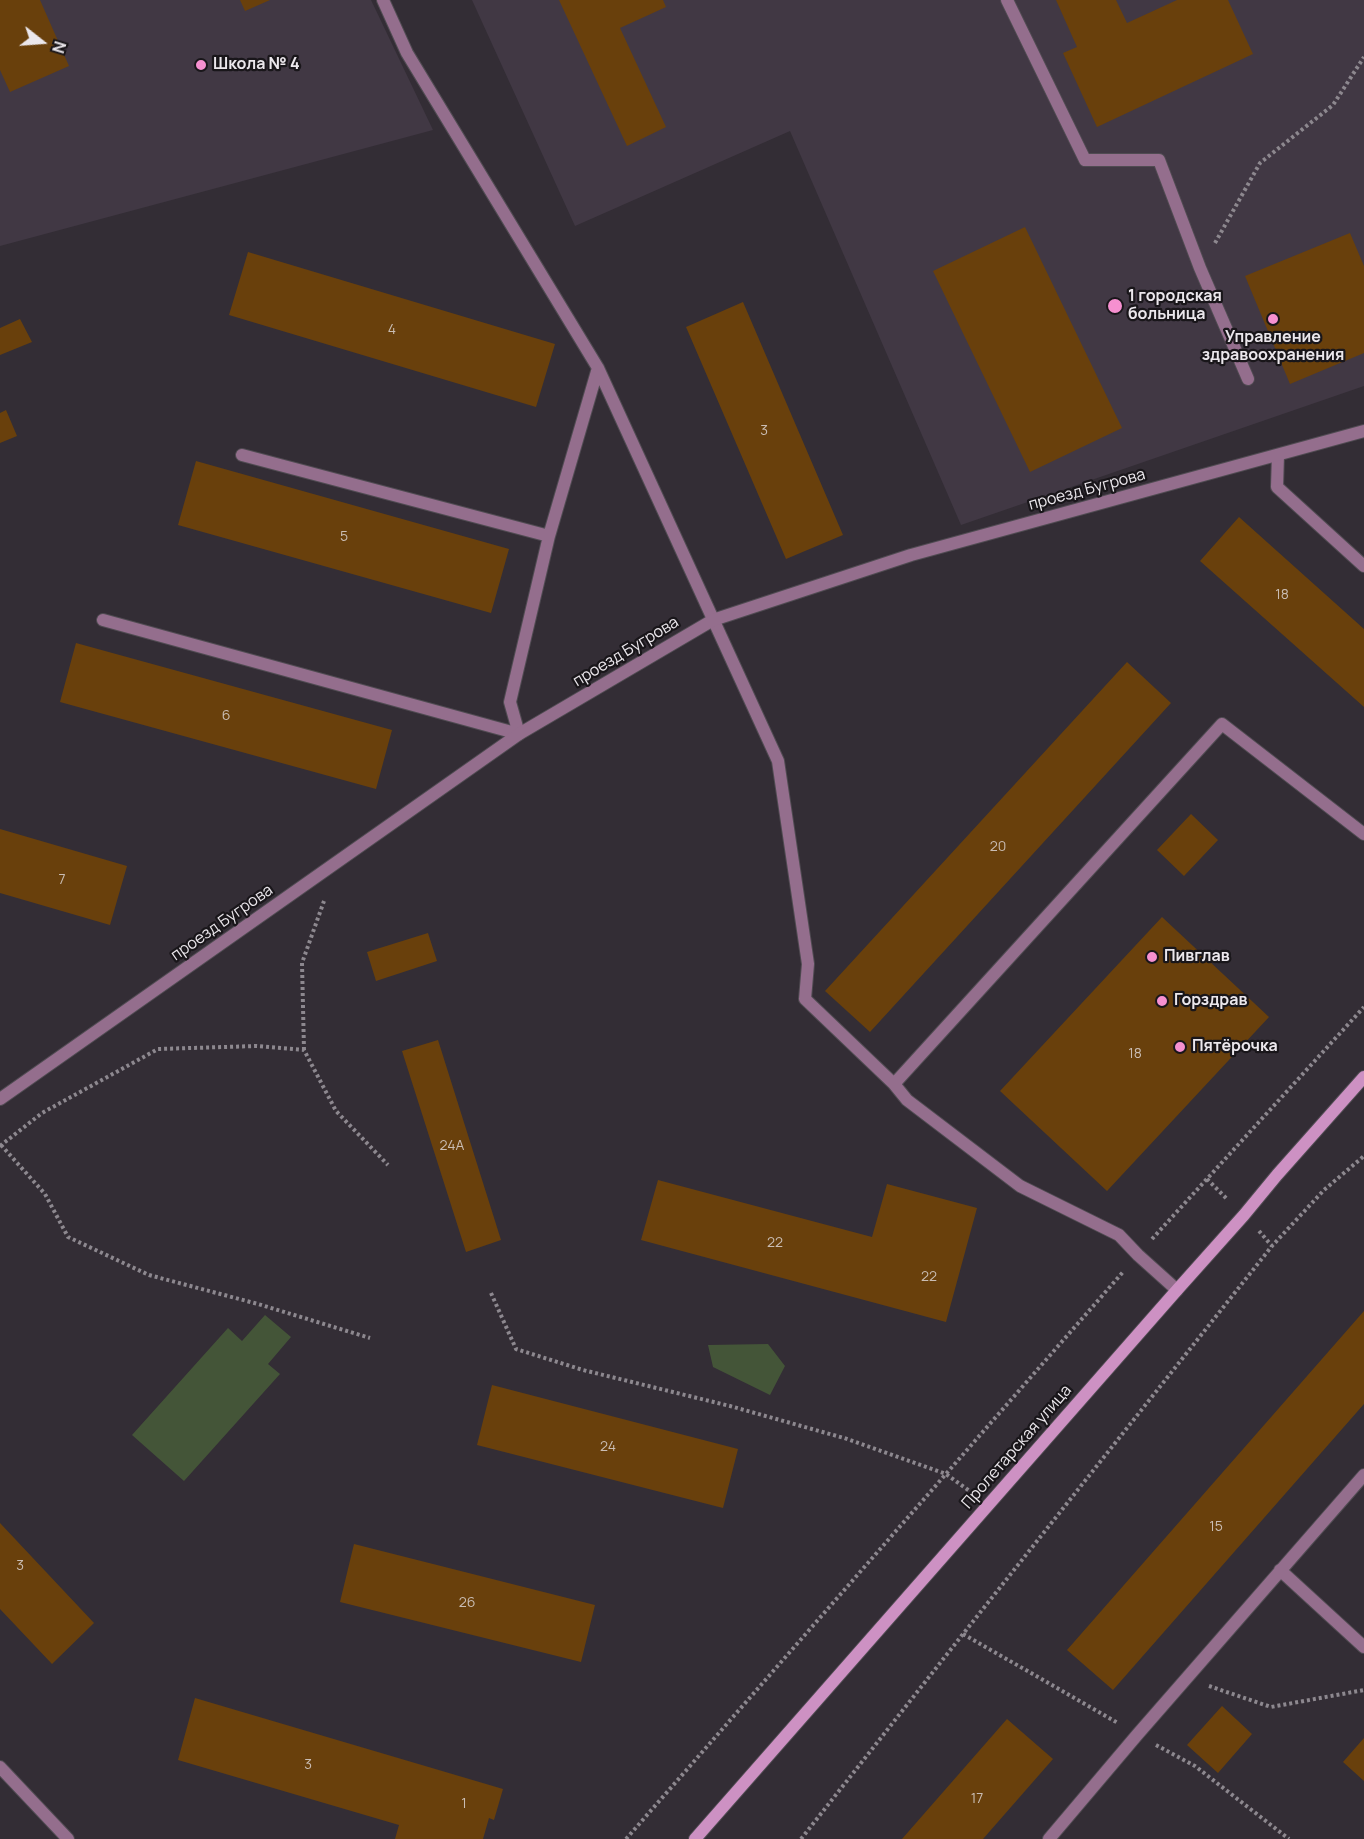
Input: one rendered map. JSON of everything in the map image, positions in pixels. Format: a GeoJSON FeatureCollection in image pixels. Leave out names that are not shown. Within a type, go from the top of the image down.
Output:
{"type":"FeatureCollection","features":[{"type":"Feature","properties":{"kind":"main road","name":"Пролетарская улица"},"geometry":{"type":"LineString","coordinates":[[695,1839],[1364,1077]]}},
{"type":"Feature","properties":{"kind":"street"},"geometry":{"type":"LineString","coordinates":[[383,0],[407,53],[598,368],[778,761],[808,964],[805,999],[894,1084],[907,1101],[1020,1186],[1119,1235],[1176,1290]]}},
{"type":"Feature","properties":{"kind":"street"},"geometry":{"type":"LineString","coordinates":[[1007,0],[1084,160],[1159,160],[1200,268],[1248,378]]}},
{"type":"Feature","properties":{"kind":"street"},"geometry":{"type":"LineString","coordinates":[[519,734],[510,702],[549,536],[598,368]]}},
{"type":"Feature","properties":{"kind":"street","name":"проезд Бугрова"},"geometry":{"type":"LineString","coordinates":[[0,1100],[519,734],[713,620],[911,555],[1364,431]]}},
{"type":"Feature","properties":{"kind":"street"},"geometry":{"type":"LineString","coordinates":[[242,455],[549,536]]}},
{"type":"Feature","properties":{"kind":"street"},"geometry":{"type":"LineString","coordinates":[[1278,455],[1277,487],[1364,566]]}},
{"type":"Feature","properties":{"kind":"street"},"geometry":{"type":"LineString","coordinates":[[103,620],[519,734]]}},
{"type":"Feature","properties":{"kind":"street"},"geometry":{"type":"LineString","coordinates":[[894,1084],[1222,724],[1364,834]]}},
{"type":"Feature","properties":{"kind":"street"},"geometry":{"type":"LineString","coordinates":[[1049,1839],[1364,1474]]}},
{"type":"Feature","properties":{"kind":"street"},"geometry":{"type":"LineString","coordinates":[[1280,1570],[1364,1647]]}},
{"type":"Feature","properties":{"kind":"street"},"geometry":{"type":"LineString","coordinates":[[0,1767],[68,1839]]}},
{"type":"Feature","properties":{"kind":"path"},"geometry":{"type":"LineString","coordinates":[[1200,268],[1260,164],[1333,105],[1364,57]]}},
{"type":"Feature","properties":{"kind":"path"},"geometry":{"type":"LineString","coordinates":[[324,901],[302,963],[304,1050],[336,1111],[388,1165]]}},
{"type":"Feature","properties":{"kind":"path"},"geometry":{"type":"LineString","coordinates":[[626,1839],[1138,1255],[1364,1007]]}},
{"type":"Feature","properties":{"kind":"path"},"geometry":{"type":"LineString","coordinates":[[304,1050],[257,1046],[158,1049],[42,1113],[1,1146],[45,1194],[68,1237],[149,1275],[258,1304],[370,1338]]}},
{"type":"Feature","properties":{"kind":"path"},"geometry":{"type":"LineString","coordinates":[[801,1839],[1272,1246],[1324,1190],[1364,1156]]}},
{"type":"Feature","properties":{"kind":"path"},"geometry":{"type":"LineString","coordinates":[[491,1293],[516,1349],[583,1370],[729,1406],[844,1438],[946,1474],[988,1505]]}},
{"type":"Feature","properties":{"kind":"path"},"geometry":{"type":"LineString","coordinates":[[963,1634],[1195,1766],[1289,1839]]}},
{"type":"Feature","properties":{"kind":"path"},"geometry":{"type":"LineString","coordinates":[[1204,1685],[1270,1707],[1364,1690]]}},
{"type":"Feature","properties":{"kind":"shaded area","name":"Школа № 4"},"geometry":{"type":"Polygon","coordinates":[[[0,0],[371,0],[433,130],[0,246],[0,0]]]}},
{"type":"Feature","properties":{"kind":"shaded area","name":"1 городская больница"},"geometry":{"type":"Polygon","coordinates":[[[472,0],[1364,0],[1364,386],[961,525],[790,131],[575,226],[472,0]]]}},
{"type":"Feature","properties":{"kind":"green space"},"geometry":{"type":"Polygon","coordinates":[[[265,1315],[291,1337],[268,1364],[280,1374],[184,1481],[132,1435],[228,1328],[242,1341],[265,1315]]]}},
{"type":"Feature","properties":{"kind":"green space"},"geometry":{"type":"Polygon","coordinates":[[[768,1344],[785,1366],[770,1395],[713,1367],[708,1345],[768,1344]]]}},
{"type":"Feature","properties":{"kind":"building"},"geometry":{"type":"Polygon","coordinates":[[[0,0],[40,0],[69,66],[10,92],[0,70],[0,0]]]}},
{"type":"Feature","properties":{"kind":"building"},"geometry":{"type":"Polygon","coordinates":[[[240,0],[270,0],[245,11],[240,0]]]}},
{"type":"Feature","properties":{"kind":"building"},"geometry":{"type":"Polygon","coordinates":[[[559,0],[663,0],[666,7],[620,28],[666,127],[627,146],[559,0]]]}},
{"type":"Feature","properties":{"kind":"building"},"geometry":{"type":"Polygon","coordinates":[[[1056,0],[1116,0],[1127,23],[1177,0],[1228,0],[1253,54],[1097,127],[1063,53],[1077,47],[1056,0]]]}},
{"type":"Feature","properties":{"kind":"building"},"geometry":{"type":"Polygon","coordinates":[[[1025,227],[1122,428],[1030,472],[933,271],[1025,227]]]}},
{"type":"Feature","properties":{"kind":"building"},"geometry":{"type":"Polygon","coordinates":[[[1350,233],[1364,266],[1364,353],[1290,384],[1245,276],[1350,233]]]}},
{"type":"Feature","properties":{"kind":"building"},"geometry":{"type":"Polygon","coordinates":[[[248,252],[555,344],[536,407],[229,315],[248,252]]]}},
{"type":"Feature","properties":{"kind":"building"},"geometry":{"type":"Polygon","coordinates":[[[743,302],[843,535],[786,559],[686,327],[743,302]]]}},
{"type":"Feature","properties":{"kind":"building"},"geometry":{"type":"Polygon","coordinates":[[[20,319],[32,342],[0,355],[0,328],[20,319]]]}},
{"type":"Feature","properties":{"kind":"building"},"geometry":{"type":"Polygon","coordinates":[[[6,410],[17,436],[0,443],[0,413],[6,410]]]}},
{"type":"Feature","properties":{"kind":"building"},"geometry":{"type":"Polygon","coordinates":[[[196,461],[509,549],[491,613],[178,525],[196,461]]]}},
{"type":"Feature","properties":{"kind":"building"},"geometry":{"type":"Polygon","coordinates":[[[1239,517],[1364,629],[1364,707],[1200,561],[1239,517]]]}},
{"type":"Feature","properties":{"kind":"building"},"geometry":{"type":"Polygon","coordinates":[[[76,643],[392,730],[376,789],[60,702],[76,643]]]}},
{"type":"Feature","properties":{"kind":"building"},"geometry":{"type":"Polygon","coordinates":[[[1127,662],[1171,703],[870,1032],[825,991],[1127,662]]]}},
{"type":"Feature","properties":{"kind":"building"},"geometry":{"type":"Polygon","coordinates":[[[1191,814],[1218,840],[1184,876],[1157,850],[1191,814]]]}},
{"type":"Feature","properties":{"kind":"building"},"geometry":{"type":"Polygon","coordinates":[[[0,829],[127,866],[110,925],[0,893],[0,829]]]}},
{"type":"Feature","properties":{"kind":"building"},"geometry":{"type":"Polygon","coordinates":[[[1162,917],[1269,1017],[1107,1191],[1000,1091],[1162,917]]]}},
{"type":"Feature","properties":{"kind":"building"},"geometry":{"type":"Polygon","coordinates":[[[428,933],[437,961],[376,981],[367,952],[428,933]]]}},
{"type":"Feature","properties":{"kind":"building"},"geometry":{"type":"Polygon","coordinates":[[[438,1040],[501,1240],[466,1252],[402,1051],[438,1040]]]}},
{"type":"Feature","properties":{"kind":"building"},"geometry":{"type":"Polygon","coordinates":[[[658,1180],[872,1237],[887,1184],[977,1208],[946,1322],[641,1240],[658,1180]]]}},
{"type":"Feature","properties":{"kind":"building"},"geometry":{"type":"Polygon","coordinates":[[[1364,1311],[1364,1404],[1113,1690],[1067,1650],[1364,1311]]]}},
{"type":"Feature","properties":{"kind":"building"},"geometry":{"type":"Polygon","coordinates":[[[492,1385],[738,1449],[723,1508],[477,1445],[492,1385]]]}},
{"type":"Feature","properties":{"kind":"building"},"geometry":{"type":"Polygon","coordinates":[[[0,1523],[94,1623],[52,1664],[0,1609],[0,1523]]]}},
{"type":"Feature","properties":{"kind":"building"},"geometry":{"type":"Polygon","coordinates":[[[354,1544],[595,1605],[581,1662],[340,1602],[354,1544]]]}},
{"type":"Feature","properties":{"kind":"building"},"geometry":{"type":"Polygon","coordinates":[[[195,1698],[503,1789],[494,1820],[489,1818],[483,1839],[395,1839],[399,1825],[178,1760],[195,1698]]]}},
{"type":"Feature","properties":{"kind":"building"},"geometry":{"type":"Polygon","coordinates":[[[1222,1706],[1252,1734],[1218,1773],[1187,1745],[1222,1706]]]}},
{"type":"Feature","properties":{"kind":"building"},"geometry":{"type":"Polygon","coordinates":[[[1007,1719],[1053,1759],[983,1839],[902,1839],[1007,1719]]]}},
{"type":"Feature","properties":{"kind":"building"},"geometry":{"type":"Polygon","coordinates":[[[1364,1738],[1364,1781],[1343,1762],[1364,1738]]]}},
{"type":"Feature","properties":{"kind":"place","name":"Школа № 4"},"geometry":{"type":"Point","coordinates":[201,65]}},
{"type":"Feature","properties":{"kind":"place","name":"1 городская больница"},"geometry":{"type":"Point","coordinates":[1115,306]}},
{"type":"Feature","properties":{"kind":"place","name":"Управление здравоохранения"},"geometry":{"type":"Point","coordinates":[1273,319]}},
{"type":"Feature","properties":{"kind":"place","name":"Пивглав"},"geometry":{"type":"Point","coordinates":[1152,957]}},
{"type":"Feature","properties":{"kind":"place","name":"Горздрав"},"geometry":{"type":"Point","coordinates":[1162,1001]}},
{"type":"Feature","properties":{"kind":"place","name":"Пятёрочка"},"geometry":{"type":"Point","coordinates":[1180,1047]}}]}
